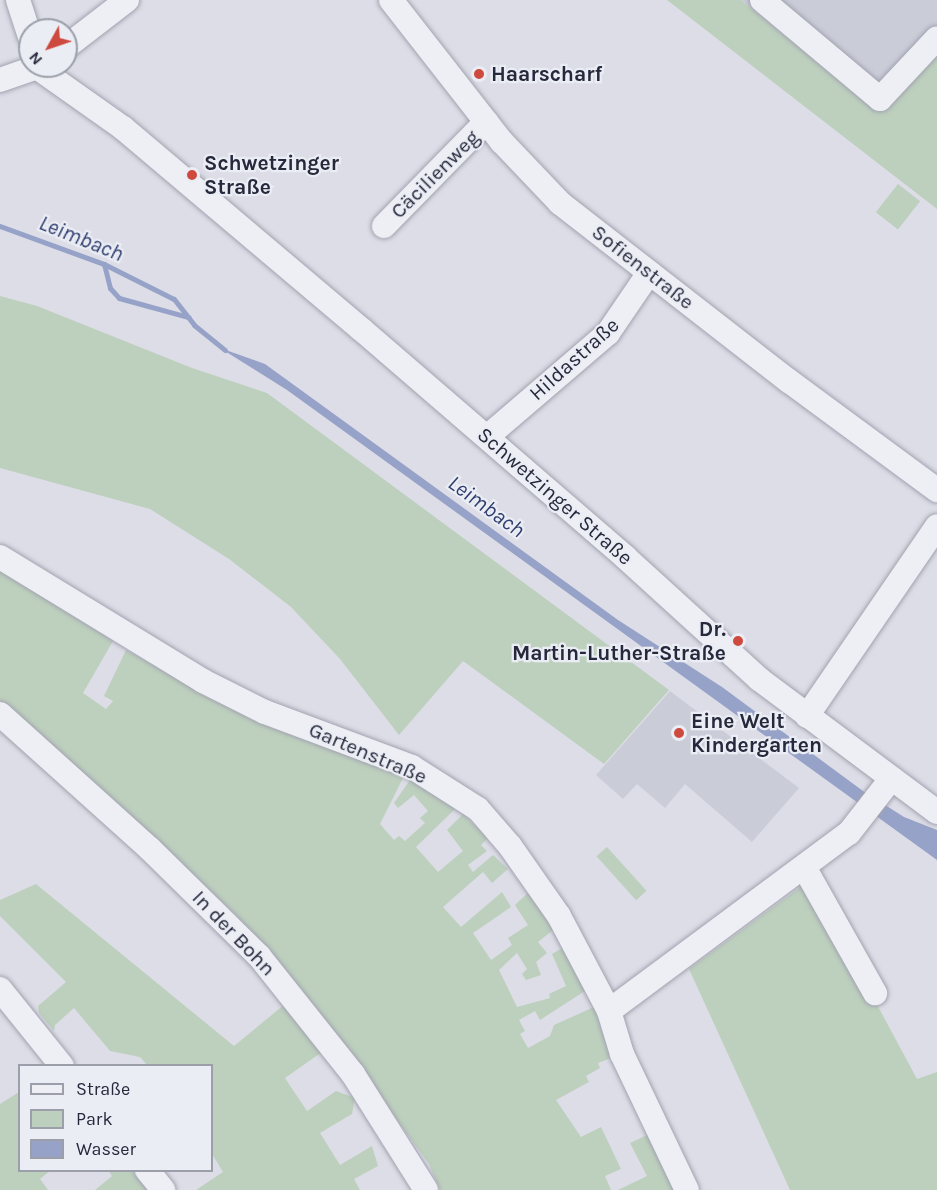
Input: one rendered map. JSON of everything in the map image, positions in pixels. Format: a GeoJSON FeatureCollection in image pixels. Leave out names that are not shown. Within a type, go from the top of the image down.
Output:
{"type":"FeatureCollection","features":[{"type":"Feature","properties":{"kind":"street"},"geometry":{"type":"LineString","coordinates":[[18,0],[24,18]]}},
{"type":"Feature","properties":{"kind":"street"},"geometry":{"type":"LineString","coordinates":[[78,38],[127,0]]}},
{"type":"Feature","properties":{"kind":"street","name":"Sofienstraße"},"geometry":{"type":"LineString","coordinates":[[391,0],[486,122],[560,203],[896,462],[937,489]]}},
{"type":"Feature","properties":{"kind":"street"},"geometry":{"type":"LineString","coordinates":[[762,0],[880,99],[937,38]]}},
{"type":"Feature","properties":{"kind":"street","name":"Schwetzinger Straße"},"geometry":{"type":"LineString","coordinates":[[0,80],[18,74]]}},
{"type":"Feature","properties":{"kind":"street","name":"Schwetzinger Straße"},"geometry":{"type":"LineString","coordinates":[[53,78],[123,128],[488,436],[759,679],[807,716],[884,787],[937,812]]}},
{"type":"Feature","properties":{"kind":"street","name":"Cäcilienweg"},"geometry":{"type":"LineString","coordinates":[[384,226],[486,122]]}},
{"type":"Feature","properties":{"kind":"street","name":"Hildastraße"},"geometry":{"type":"LineString","coordinates":[[488,436],[608,333],[649,273]]}},
{"type":"Feature","properties":{"kind":"street"},"geometry":{"type":"LineString","coordinates":[[807,716],[937,526]]}},
{"type":"Feature","properties":{"kind":"street","name":"Gartenstraße"},"geometry":{"type":"LineString","coordinates":[[0,557],[203,681],[265,712],[412,767],[478,809],[510,846],[559,916],[609,1011],[622,1054],[687,1190]]}},
{"type":"Feature","properties":{"kind":"street","name":"In der Bohn"},"geometry":{"type":"LineString","coordinates":[[0,714],[150,849],[259,956],[353,1074],[426,1190]]}},
{"type":"Feature","properties":{"kind":"street"},"geometry":{"type":"LineString","coordinates":[[609,1011],[804,867],[860,822],[884,787]]}},
{"type":"Feature","properties":{"kind":"street"},"geometry":{"type":"LineString","coordinates":[[804,867],[875,993]]}},
{"type":"Feature","properties":{"kind":"street"},"geometry":{"type":"LineString","coordinates":[[0,989],[61,1064]]}},
{"type":"Feature","properties":{"kind":"street"},"geometry":{"type":"LineString","coordinates":[[149,1172],[163,1190]]}},
{"type":"Feature","properties":{"kind":"shaded area"},"geometry":{"type":"Polygon","coordinates":[[[741,0],[937,0],[937,44],[874,108],[741,0]]]}},
{"type":"Feature","properties":{"kind":"shaded area","name":"Eine Welt Kindergarten"},"geometry":{"type":"Polygon","coordinates":[[[670,691],[799,788],[752,842],[685,784],[665,808],[637,784],[623,799],[596,775],[670,691]]]}},
{"type":"Feature","properties":{"kind":"green space"},"geometry":{"type":"Polygon","coordinates":[[[667,0],[741,0],[874,108],[937,44],[937,209],[667,0]]]}},
{"type":"Feature","properties":{"kind":"green space"},"geometry":{"type":"Polygon","coordinates":[[[898,184],[920,201],[898,230],[876,212],[898,184]]]}},
{"type":"Feature","properties":{"kind":"green space"},"geometry":{"type":"Polygon","coordinates":[[[0,296],[37,306],[192,368],[267,393],[669,690],[604,764],[463,661],[399,735],[340,659],[291,607],[229,559],[150,509],[0,468],[0,296]]]}},
{"type":"Feature","properties":{"kind":"green space"},"geometry":{"type":"Polygon","coordinates":[[[0,568],[113,641],[83,693],[106,709],[113,701],[104,696],[126,650],[177,678],[405,774],[380,824],[394,840],[399,836],[405,841],[425,823],[420,818],[428,811],[414,795],[398,808],[394,803],[410,780],[456,808],[416,847],[438,872],[463,851],[447,830],[463,814],[488,838],[481,845],[487,851],[468,865],[473,872],[493,855],[508,869],[492,883],[483,872],[443,907],[461,927],[502,892],[511,907],[473,933],[491,960],[512,945],[508,938],[528,925],[515,905],[529,892],[553,930],[538,942],[547,953],[536,962],[541,975],[526,980],[522,974],[527,969],[517,953],[499,970],[517,1007],[550,998],[549,994],[566,986],[552,954],[562,948],[588,989],[540,1020],[535,1011],[519,1020],[525,1031],[520,1034],[528,1048],[550,1036],[554,1025],[594,1007],[611,1058],[598,1063],[600,1068],[586,1076],[589,1082],[556,1100],[581,1137],[601,1127],[621,1169],[605,1176],[611,1190],[440,1190],[429,1164],[333,1032],[236,915],[103,790],[0,701],[0,568]]]}},
{"type":"Feature","properties":{"kind":"green space"},"geometry":{"type":"Polygon","coordinates":[[[607,847],[646,891],[636,900],[597,856],[607,847]]]}},
{"type":"Feature","properties":{"kind":"green space"},"geometry":{"type":"Polygon","coordinates":[[[810,880],[917,1079],[937,1072],[937,1190],[790,1190],[689,969],[810,880]]]}},
{"type":"Feature","properties":{"kind":"green space"},"geometry":{"type":"Polygon","coordinates":[[[36,884],[234,1046],[285,1004],[322,1052],[285,1078],[307,1111],[336,1091],[355,1098],[352,1114],[320,1133],[340,1165],[372,1146],[378,1166],[354,1179],[360,1190],[196,1190],[223,1172],[213,1156],[213,1064],[146,1064],[140,1057],[110,1051],[74,1008],[55,1025],[54,1031],[39,1013],[38,1006],[66,982],[0,916],[0,900],[36,884]]]}},
{"type":"Feature","properties":{"kind":"green space"},"geometry":{"type":"Polygon","coordinates":[[[18,1093],[18,1172],[49,1172],[40,1179],[48,1190],[0,1190],[0,1104],[18,1093]]]}},
{"type":"Feature","properties":{"kind":"green space"},"geometry":{"type":"Polygon","coordinates":[[[647,1135],[676,1190],[618,1190],[647,1176],[630,1143],[647,1135]]]}},
{"type":"Feature","properties":{"kind":"green space"},"geometry":{"type":"Polygon","coordinates":[[[109,1172],[137,1172],[152,1190],[95,1190],[112,1176],[109,1172]]]}},
{"type":"Feature","properties":{"kind":"water"},"geometry":{"type":"Polygon","coordinates":[[[220,348],[265,364],[618,620],[722,687],[863,791],[904,817],[937,830],[937,860],[287,390],[220,348]]]}},
{"type":"Feature","properties":{"kind":"waterway","name":"Leimbach"},"geometry":{"type":"LineString","coordinates":[[0,226],[104,264],[174,299],[194,325],[225,350]]}},
{"type":"Feature","properties":{"kind":"waterway"},"geometry":{"type":"LineString","coordinates":[[104,264],[110,288],[119,298],[188,317]]}},
{"type":"Feature","properties":{"kind":"place","name":"Haarscharf"},"geometry":{"type":"Point","coordinates":[479,74]}},
{"type":"Feature","properties":{"kind":"place","name":"Schwetzinger Straße"},"geometry":{"type":"Point","coordinates":[192,175]}},
{"type":"Feature","properties":{"kind":"place","name":"Dr. Martin-Luther-Straße"},"geometry":{"type":"Point","coordinates":[738,641]}},
{"type":"Feature","properties":{"kind":"place","name":"Eine Welt Kindergarten"},"geometry":{"type":"Point","coordinates":[679,733]}}]}
